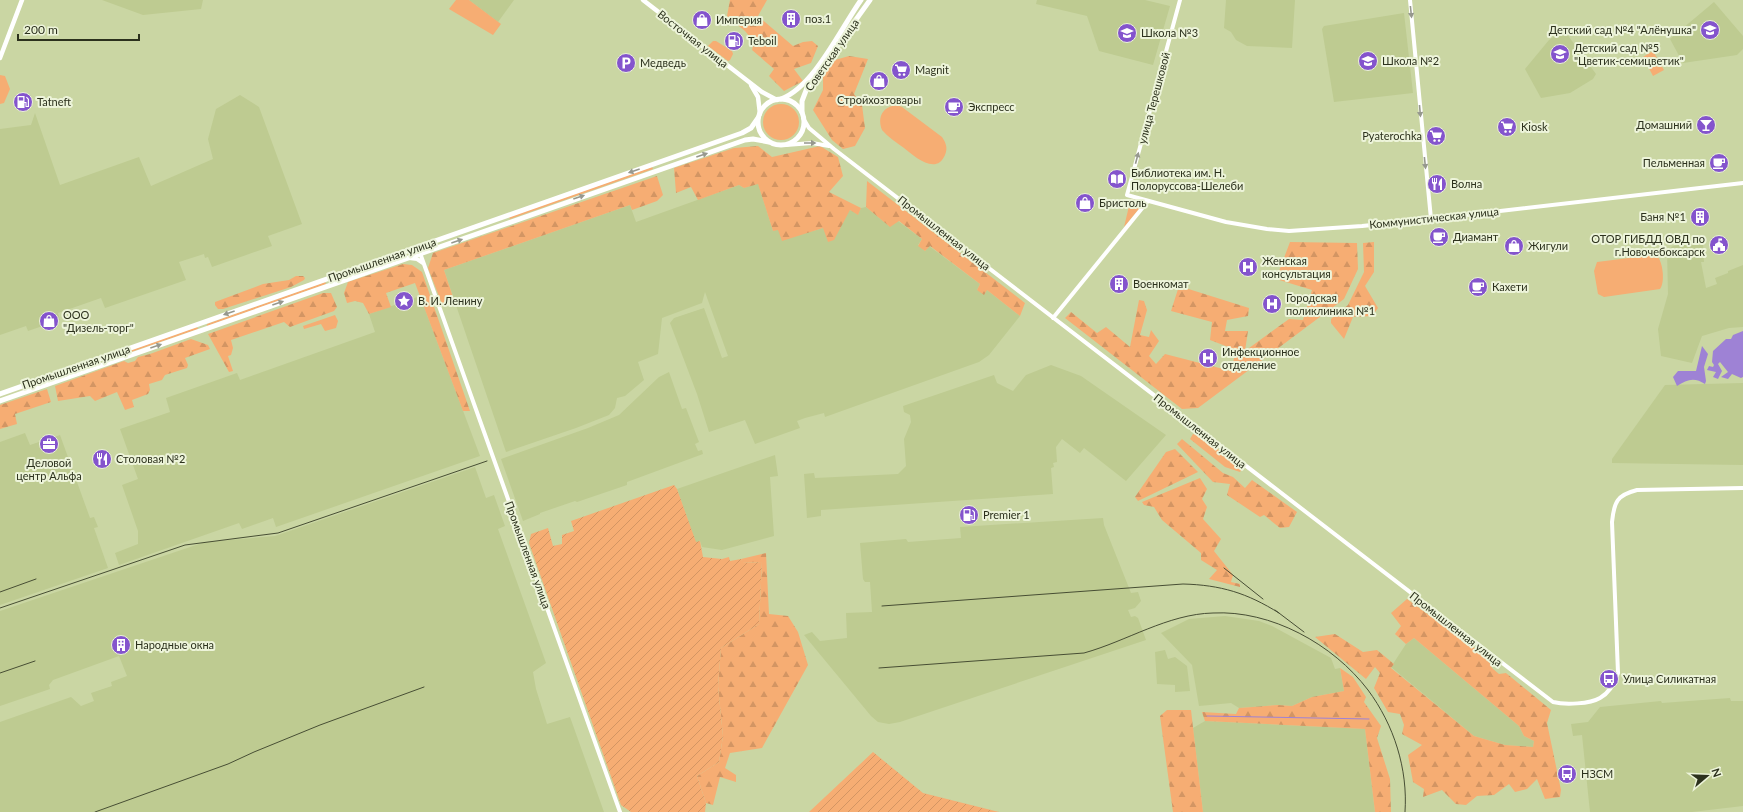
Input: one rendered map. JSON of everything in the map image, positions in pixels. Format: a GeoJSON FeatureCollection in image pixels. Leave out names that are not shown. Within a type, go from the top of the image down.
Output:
{"type":"FeatureCollection","features":[{"type":"Feature","properties":{"kind":"main road"},"geometry":{"type":"LineString","coordinates":[[0,58],[22,0]]}},
{"type":"Feature","properties":{"kind":"main road","name":"Восточная улица"},"geometry":{"type":"LineString","coordinates":[[643,0],[768,96],[779,99]]}},
{"type":"Feature","properties":{"kind":"main road","name":"Советская улица"},"geometry":{"type":"LineString","coordinates":[[828,56],[861,0]]}},
{"type":"Feature","properties":{"kind":"main road","name":"Советская улица"},"geometry":{"type":"LineString","coordinates":[[779,99],[791,95],[817,70],[870,0]]}},
{"type":"Feature","properties":{"kind":"main road","name":"Советская улица"},"geometry":{"type":"LineString","coordinates":[[803,116],[802,105],[804,95],[817,70]]}},
{"type":"Feature","properties":{"kind":"main road","name":"Восточная улица"},"geometry":{"type":"LineString","coordinates":[[744,78],[758,96],[759,116]]}},
{"type":"Feature","properties":{"kind":"main road"},"geometry":{"type":"LineString","coordinates":[[779,99],[793,103],[803,116],[804,126],[800,135],[794,141],[786,145],[777,145],[769,142],[760,131],[759,116],[768,103],[779,99]]}},
{"type":"Feature","properties":{"kind":"main road","name":"Промышленная улица"},"geometry":{"type":"LineString","coordinates":[[0,394],[742,133],[751,128],[759,116]]}},
{"type":"Feature","properties":{"kind":"main road","name":"Промышленная улица"},"geometry":{"type":"LineString","coordinates":[[0,401],[745,140],[754,139],[769,142]]}},
{"type":"Feature","properties":{"kind":"main road"},"geometry":{"type":"LineString","coordinates":[[655,164],[658,170]]}},
{"type":"Feature","properties":{"kind":"main road"},"geometry":{"type":"LineString","coordinates":[[506,216],[508,222]]}},
{"type":"Feature","properties":{"kind":"main road"},"geometry":{"type":"LineString","coordinates":[[417,247],[420,254]]}},
{"type":"Feature","properties":{"kind":"main road"},"geometry":{"type":"LineString","coordinates":[[332,278],[334,284]]}},
{"type":"Feature","properties":{"kind":"main road"},"geometry":{"type":"LineString","coordinates":[[202,323],[204,329]]}},
{"type":"Feature","properties":{"kind":"main road"},"geometry":{"type":"LineString","coordinates":[[100,359],[102,365]]}},
{"type":"Feature","properties":{"kind":"main road"},"geometry":{"type":"LineString","coordinates":[[48,377],[50,384]]}},
{"type":"Feature","properties":{"kind":"main road"},"geometry":{"type":"LineString","coordinates":[[8,391],[11,397]]}},
{"type":"Feature","properties":{"kind":"street","name":"улица Терешковой"},"geometry":{"type":"LineString","coordinates":[[1127,195],[1180,0]]}},
{"type":"Feature","properties":{"kind":"street"},"geometry":{"type":"LineString","coordinates":[[1410,0],[1430,219]]}},
{"type":"Feature","properties":{"kind":"street","name":"Промышленная улица"},"geometry":{"type":"LineString","coordinates":[[803,116],[809,128],[834,149],[1549,701],[1558,704],[1570,704],[1599,699],[1608,692],[1618,673],[1612,522],[1613,509],[1616,501],[1621,496],[1637,490],[1743,488]]}},
{"type":"Feature","properties":{"kind":"street","name":"Промышленная улица"},"geometry":{"type":"LineString","coordinates":[[786,145],[820,144],[834,149]]}},
{"type":"Feature","properties":{"kind":"street","name":"Коммунистическая улица"},"geometry":{"type":"LineString","coordinates":[[1127,195],[1226,222],[1278,231],[1362,226],[1743,184]]}},
{"type":"Feature","properties":{"kind":"street"},"geometry":{"type":"LineString","coordinates":[[1054,318],[1148,201]]}},
{"type":"Feature","properties":{"kind":"street","name":"Промышленная улица"},"geometry":{"type":"LineString","coordinates":[[420,254],[620,812]]}},
{"type":"Feature","properties":{"kind":"street"},"geometry":{"type":"LineString","coordinates":[[407,258],[417,259],[423,264]]}},
{"type":"Feature","properties":{"kind":"shaded area"},"geometry":{"type":"Polygon","coordinates":[[[102,0],[203,0],[201,9],[143,15],[102,0]]]}},
{"type":"Feature","properties":{"kind":"shaded area"},"geometry":{"type":"Polygon","coordinates":[[[469,0],[514,0],[498,22],[469,0]]]}},
{"type":"Feature","properties":{"kind":"shaded area","name":"Школа №3"},"geometry":{"type":"Polygon","coordinates":[[[1037,0],[1145,0],[1170,6],[1153,65],[1099,51],[1087,16],[1036,4],[1037,0]]]}},
{"type":"Feature","properties":{"kind":"shaded area"},"geometry":{"type":"Polygon","coordinates":[[[1226,0],[1295,0],[1292,48],[1247,46],[1236,40],[1231,32],[1224,28],[1226,0]]]}},
{"type":"Feature","properties":{"kind":"shaded area","name":"Детский сад №4 \"Алёнушка\""},"geometry":{"type":"Polygon","coordinates":[[[1714,2],[1743,36],[1743,49],[1737,55],[1683,63],[1670,39],[1714,2]]]}},
{"type":"Feature","properties":{"kind":"shaded area","name":"Школа №2"},"geometry":{"type":"Polygon","coordinates":[[[1404,13],[1413,93],[1334,102],[1322,29],[1324,26],[1404,13]]]}},
{"type":"Feature","properties":{"kind":"shaded area","name":"Детский сад №5 \"Цветик-семицветик\""},"geometry":{"type":"Polygon","coordinates":[[[1564,30],[1596,74],[1593,79],[1570,93],[1541,98],[1525,69],[1549,40],[1564,30]]]}},
{"type":"Feature","properties":{"kind":"shaded area"},"geometry":{"type":"Polygon","coordinates":[[[240,95],[259,107],[302,224],[268,236],[272,246],[212,267],[208,257],[205,258],[204,254],[179,262],[186,280],[105,308],[101,298],[58,313],[60,320],[28,331],[26,326],[0,335],[0,129],[31,125],[35,113],[60,185],[139,157],[151,186],[213,159],[208,139],[216,109],[240,95]]]}},
{"type":"Feature","properties":{"kind":"shaded area"},"geometry":{"type":"Polygon","coordinates":[[[758,183],[773,231],[778,229],[808,232],[813,231],[823,228],[850,210],[858,214],[861,208],[866,207],[889,226],[898,221],[922,239],[918,245],[925,251],[929,246],[980,284],[977,290],[987,290],[1020,316],[989,355],[979,362],[825,417],[824,413],[805,418],[797,421],[800,428],[755,444],[745,420],[709,432],[697,394],[670,323],[674,318],[704,308],[722,358],[728,356],[705,292],[702,303],[662,318],[658,354],[638,362],[644,380],[625,396],[617,398],[615,408],[609,415],[506,452],[444,270],[630,205],[636,222],[739,185],[744,188],[758,183]]]}},
{"type":"Feature","properties":{"kind":"shaded area"},"geometry":{"type":"Polygon","coordinates":[[[1703,244],[1704,262],[1701,262],[1706,288],[1717,284],[1715,278],[1743,265],[1743,327],[1729,328],[1702,336],[1692,363],[1661,356],[1658,329],[1668,294],[1667,251],[1673,246],[1703,244]]]}},
{"type":"Feature","properties":{"kind":"shaded area"},"geometry":{"type":"Polygon","coordinates":[[[420,296],[480,456],[276,527],[273,518],[242,529],[239,523],[119,565],[115,553],[138,544],[138,531],[122,485],[138,479],[120,429],[170,412],[166,398],[237,373],[240,380],[375,332],[369,314],[420,296]]]}},
{"type":"Feature","properties":{"kind":"shaded area"},"geometry":{"type":"Polygon","coordinates":[[[1743,331],[1743,377],[1741,378],[1732,374],[1728,379],[1721,377],[1728,372],[1720,362],[1718,364],[1722,371],[1718,379],[1713,377],[1716,372],[1707,370],[1709,366],[1713,367],[1714,365],[1712,362],[1713,351],[1726,339],[1731,339],[1733,335],[1743,331]]]}},
{"type":"Feature","properties":{"kind":"shaded area"},"geometry":{"type":"Polygon","coordinates":[[[1702,346],[1708,354],[1704,367],[1705,384],[1698,380],[1691,380],[1677,386],[1673,377],[1678,371],[1696,371],[1702,346]]]}},
{"type":"Feature","properties":{"kind":"shaded area"},"geometry":{"type":"Polygon","coordinates":[[[1051,365],[1081,376],[1166,435],[1126,481],[1084,448],[1080,453],[1062,439],[1056,447],[1057,462],[1053,463],[1054,467],[1051,468],[1053,494],[821,510],[821,516],[807,518],[804,474],[814,473],[815,478],[898,474],[906,466],[904,439],[911,422],[910,415],[904,412],[903,406],[994,375],[997,383],[1013,391],[1026,375],[1051,365]]]}},
{"type":"Feature","properties":{"kind":"shaded area"},"geometry":{"type":"Polygon","coordinates":[[[669,372],[682,409],[686,408],[699,442],[695,444],[698,451],[702,450],[703,454],[627,482],[627,485],[540,513],[523,521],[501,459],[588,428],[619,415],[659,377],[669,372]]]}},
{"type":"Feature","properties":{"kind":"shaded area"},"geometry":{"type":"Polygon","coordinates":[[[1743,383],[1743,465],[1612,463],[1612,459],[1665,385],[1743,383]]]}},
{"type":"Feature","properties":{"kind":"shaded area"},"geometry":{"type":"Polygon","coordinates":[[[25,433],[30,445],[60,435],[90,518],[94,517],[98,527],[94,528],[108,568],[0,605],[0,442],[25,433]]]}},
{"type":"Feature","properties":{"kind":"shaded area"},"geometry":{"type":"Polygon","coordinates":[[[775,455],[778,476],[770,477],[774,536],[722,550],[702,547],[700,541],[696,543],[677,489],[775,455]]]}},
{"type":"Feature","properties":{"kind":"shaded area"},"geometry":{"type":"Polygon","coordinates":[[[475,467],[486,498],[494,495],[505,526],[498,529],[546,663],[533,672],[536,689],[547,724],[570,717],[604,812],[0,812],[0,722],[71,697],[81,706],[94,701],[91,693],[112,686],[111,682],[127,676],[119,656],[53,680],[49,685],[50,689],[0,706],[0,611],[205,542],[275,536],[475,467]]]}},
{"type":"Feature","properties":{"kind":"shaded area"},"geometry":{"type":"Polygon","coordinates":[[[1103,518],[1104,525],[1131,593],[1138,592],[1141,601],[1135,608],[1128,610],[1131,617],[1135,616],[1138,618],[1146,640],[900,722],[889,724],[878,722],[871,716],[804,635],[812,632],[820,641],[847,638],[846,613],[872,612],[870,582],[865,582],[863,579],[860,543],[906,539],[908,542],[961,538],[960,527],[1103,518]]]}},
{"type":"Feature","properties":{"kind":"shaded area"},"geometry":{"type":"Polygon","coordinates":[[[1225,616],[1259,621],[1272,626],[1331,658],[1335,669],[1340,668],[1344,691],[1312,697],[1292,706],[1278,705],[1239,708],[1231,703],[1199,706],[1192,665],[1161,633],[1189,619],[1225,616]]]}},
{"type":"Feature","properties":{"kind":"shaded area"},"geometry":{"type":"Polygon","coordinates":[[[1414,638],[1519,726],[1524,736],[1534,741],[1533,747],[1505,745],[1474,736],[1391,667],[1406,644],[1414,638]]]}},
{"type":"Feature","properties":{"kind":"shaded area"},"geometry":{"type":"Polygon","coordinates":[[[1165,650],[1168,659],[1175,657],[1187,666],[1190,691],[1175,692],[1175,685],[1157,684],[1155,652],[1165,650]]]}},
{"type":"Feature","properties":{"kind":"shaded area"},"geometry":{"type":"Polygon","coordinates":[[[1730,698],[1731,701],[1743,701],[1743,806],[1692,812],[1590,812],[1582,735],[1573,736],[1571,724],[1588,722],[1600,707],[1661,701],[1662,703],[1730,698]]]}},
{"type":"Feature","properties":{"kind":"shaded area"},"geometry":{"type":"Polygon","coordinates":[[[1205,721],[1365,729],[1375,812],[1203,812],[1193,728],[1205,721]]]}},
{"type":"Feature","properties":{"kind":"green space"},"geometry":{"type":"Polygon","coordinates":[[[456,0],[469,0],[501,24],[493,35],[449,9],[456,0]]]}},
{"type":"Feature","properties":{"kind":"green space"},"geometry":{"type":"Polygon","coordinates":[[[730,0],[767,0],[758,16],[793,46],[803,42],[812,41],[818,46],[811,63],[794,69],[803,81],[784,91],[769,76],[774,69],[752,50],[754,42],[745,31],[727,16],[730,0]]]}},
{"type":"Feature","properties":{"kind":"green space"},"geometry":{"type":"Polygon","coordinates":[[[713,41],[716,41],[732,51],[733,54],[730,60],[728,61],[708,46],[713,41]]]}},
{"type":"Feature","properties":{"kind":"green space"},"geometry":{"type":"Polygon","coordinates":[[[1653,51],[1664,70],[1653,76],[1643,57],[1653,51]]]}},
{"type":"Feature","properties":{"kind":"green space"},"geometry":{"type":"Polygon","coordinates":[[[849,56],[868,59],[854,94],[862,105],[865,128],[855,146],[843,149],[832,140],[813,110],[823,90],[823,75],[835,60],[849,56]]]}},
{"type":"Feature","properties":{"kind":"green space"},"geometry":{"type":"Polygon","coordinates":[[[0,75],[5,76],[10,89],[4,103],[0,104],[0,75]]]}},
{"type":"Feature","properties":{"kind":"green space"},"geometry":{"type":"Polygon","coordinates":[[[785,104],[794,109],[798,115],[798,129],[794,135],[785,140],[777,140],[768,135],[764,129],[763,118],[768,109],[774,105],[785,104]]]}},
{"type":"Feature","properties":{"kind":"green space"},"geometry":{"type":"Polygon","coordinates":[[[897,105],[902,107],[942,137],[946,150],[941,161],[936,164],[931,164],[919,159],[882,130],[880,120],[882,113],[888,108],[897,105]]]}},
{"type":"Feature","properties":{"kind":"green space"},"geometry":{"type":"Polygon","coordinates":[[[758,146],[772,157],[820,146],[838,157],[843,176],[829,192],[861,208],[858,215],[850,210],[834,240],[828,242],[823,228],[782,241],[778,230],[773,231],[758,184],[744,188],[739,185],[698,200],[691,187],[676,193],[674,168],[734,148],[758,146]]]}},
{"type":"Feature","properties":{"kind":"green space"},"geometry":{"type":"Polygon","coordinates":[[[652,167],[653,169],[510,219],[509,217],[652,167]]]}},
{"type":"Feature","properties":{"kind":"green space"},"geometry":{"type":"Polygon","coordinates":[[[657,176],[663,195],[657,201],[632,210],[630,205],[444,270],[454,300],[442,304],[428,268],[433,253],[657,176]]]}},
{"type":"Feature","properties":{"kind":"green space"},"geometry":{"type":"Polygon","coordinates":[[[867,181],[1025,303],[1020,316],[987,290],[984,295],[977,290],[980,284],[930,246],[925,251],[918,246],[922,239],[899,221],[890,227],[866,207],[867,181]]]}},
{"type":"Feature","properties":{"kind":"green space"},"geometry":{"type":"Polygon","coordinates":[[[1131,199],[1144,203],[1124,227],[1130,202],[1131,199]]]}},
{"type":"Feature","properties":{"kind":"green space"},"geometry":{"type":"Polygon","coordinates":[[[1290,242],[1357,243],[1358,269],[1344,299],[1198,408],[1182,409],[1065,318],[1071,312],[1097,333],[1106,327],[1130,347],[1139,300],[1144,301],[1147,310],[1140,335],[1149,337],[1151,330],[1159,341],[1149,356],[1156,364],[1165,354],[1231,371],[1236,350],[1210,340],[1212,322],[1171,311],[1179,286],[1249,308],[1248,316],[1227,320],[1225,331],[1248,331],[1245,351],[1289,319],[1303,320],[1312,290],[1276,279],[1290,242]]]}},
{"type":"Feature","properties":{"kind":"green space"},"geometry":{"type":"Polygon","coordinates":[[[1374,242],[1374,272],[1365,286],[1378,308],[1372,316],[1353,317],[1344,339],[1331,323],[1331,319],[1348,305],[1364,272],[1363,243],[1374,242]]]}},
{"type":"Feature","properties":{"kind":"green space"},"geometry":{"type":"Polygon","coordinates":[[[1653,255],[1658,257],[1662,268],[1663,278],[1660,289],[1604,297],[1598,294],[1594,271],[1597,262],[1653,255]]]}},
{"type":"Feature","properties":{"kind":"green space"},"geometry":{"type":"Polygon","coordinates":[[[403,264],[412,265],[422,272],[470,411],[463,411],[415,283],[386,293],[391,307],[369,314],[363,303],[355,301],[347,303],[344,293],[348,282],[403,264]]]}},
{"type":"Feature","properties":{"kind":"green space"},"geometry":{"type":"Polygon","coordinates":[[[296,276],[303,276],[305,278],[291,287],[223,309],[218,309],[215,305],[215,302],[263,284],[289,280],[296,276]]]}},
{"type":"Feature","properties":{"kind":"green space"},"geometry":{"type":"Polygon","coordinates":[[[325,282],[326,284],[207,326],[207,324],[325,282]]]}},
{"type":"Feature","properties":{"kind":"green space"},"geometry":{"type":"Polygon","coordinates":[[[323,293],[331,293],[337,307],[334,311],[290,327],[284,322],[231,340],[233,348],[231,355],[228,356],[233,371],[229,372],[208,334],[323,293]]]}},
{"type":"Feature","properties":{"kind":"green space"},"geometry":{"type":"Polygon","coordinates":[[[335,315],[338,321],[336,328],[325,331],[321,324],[304,329],[303,326],[335,315]]]}},
{"type":"Feature","properties":{"kind":"green space"},"geometry":{"type":"Polygon","coordinates":[[[197,327],[198,329],[108,360],[108,358],[197,327]]]}},
{"type":"Feature","properties":{"kind":"green space"},"geometry":{"type":"Polygon","coordinates":[[[191,339],[208,345],[210,349],[185,358],[188,365],[187,368],[165,375],[162,380],[149,384],[150,390],[148,394],[132,400],[134,407],[125,410],[117,392],[95,401],[90,396],[58,401],[55,386],[124,361],[128,363],[135,361],[138,357],[191,339]]]}},
{"type":"Feature","properties":{"kind":"green space"},"geometry":{"type":"Polygon","coordinates":[[[47,389],[51,402],[15,414],[17,424],[0,429],[0,405],[47,389]]]}},
{"type":"Feature","properties":{"kind":"green space"},"geometry":{"type":"Polygon","coordinates":[[[1193,434],[1200,435],[1242,469],[1240,472],[1225,467],[1190,439],[1193,434]]]}},
{"type":"Feature","properties":{"kind":"green space"},"geometry":{"type":"Polygon","coordinates":[[[1182,439],[1223,473],[1233,477],[1245,488],[1252,480],[1297,512],[1289,527],[1280,528],[1264,515],[1260,517],[1227,495],[1230,484],[1213,482],[1177,444],[1182,439]]]}},
{"type":"Feature","properties":{"kind":"green space"},"geometry":{"type":"Polygon","coordinates":[[[1175,449],[1198,472],[1138,501],[1135,497],[1166,452],[1175,449]]]}},
{"type":"Feature","properties":{"kind":"green space"},"geometry":{"type":"Polygon","coordinates":[[[1200,478],[1207,489],[1202,499],[1207,507],[1203,519],[1221,539],[1214,551],[1233,575],[1231,582],[1240,584],[1240,587],[1209,579],[1217,570],[1201,560],[1201,553],[1162,520],[1154,507],[1144,505],[1142,502],[1200,478]]]}},
{"type":"Feature","properties":{"kind":"green space"},"geometry":{"type":"Polygon","coordinates":[[[674,485],[677,489],[696,542],[700,541],[703,557],[722,559],[729,557],[730,561],[741,559],[743,563],[762,562],[759,624],[721,648],[718,686],[723,736],[719,762],[697,776],[706,803],[705,812],[631,812],[621,805],[529,543],[531,534],[548,528],[553,546],[562,544],[562,535],[574,531],[571,521],[674,485]]]}},
{"type":"Feature","properties":{"kind":"green space"},"geometry":{"type":"Polygon","coordinates":[[[766,553],[769,614],[788,616],[798,632],[808,665],[762,748],[730,753],[725,768],[736,775],[736,782],[720,777],[713,805],[706,803],[697,776],[719,762],[723,736],[718,686],[721,648],[759,624],[762,562],[742,563],[741,559],[766,553]]]}},
{"type":"Feature","properties":{"kind":"green space"},"geometry":{"type":"Polygon","coordinates":[[[1407,599],[1488,658],[1492,668],[1499,674],[1506,673],[1551,710],[1547,723],[1561,790],[1560,797],[1545,799],[1537,779],[1527,789],[1515,792],[1509,784],[1494,795],[1477,796],[1466,805],[1456,804],[1442,790],[1423,797],[1424,789],[1413,782],[1408,755],[1422,745],[1402,734],[1404,725],[1400,714],[1388,712],[1374,688],[1380,673],[1375,667],[1366,679],[1315,637],[1335,634],[1363,652],[1377,650],[1394,664],[1391,668],[1474,736],[1505,745],[1533,747],[1534,741],[1524,736],[1519,726],[1414,638],[1406,644],[1395,634],[1401,626],[1391,613],[1407,599]]]}},
{"type":"Feature","properties":{"kind":"green space"},"geometry":{"type":"Polygon","coordinates":[[[1340,668],[1353,677],[1366,697],[1364,702],[1381,726],[1377,738],[1390,779],[1391,812],[1375,812],[1365,729],[1205,721],[1202,712],[1236,714],[1239,708],[1278,705],[1292,706],[1312,697],[1344,691],[1340,668]]]}},
{"type":"Feature","properties":{"kind":"green space"},"geometry":{"type":"Polygon","coordinates":[[[1167,710],[1191,710],[1203,812],[1173,812],[1160,716],[1167,710]]]}},
{"type":"Feature","properties":{"kind":"green space"},"geometry":{"type":"Polygon","coordinates":[[[873,752],[923,793],[999,812],[809,812],[873,752]]]}},
{"type":"Feature","properties":{"kind":"waterway"},"geometry":{"type":"LineString","coordinates":[[1207,716],[1369,719]]}},
{"type":"Feature","properties":{"kind":"railway"},"geometry":{"type":"LineString","coordinates":[[0,608],[185,545],[278,533],[487,461]]}},
{"type":"Feature","properties":{"kind":"railway"},"geometry":{"type":"LineString","coordinates":[[1224,568],[1263,599]]}},
{"type":"Feature","properties":{"kind":"railway"},"geometry":{"type":"LineString","coordinates":[[0,592],[36,579]]}},
{"type":"Feature","properties":{"kind":"railway"},"geometry":{"type":"LineString","coordinates":[[882,606],[1183,584],[1210,586],[1233,591],[1256,600],[1279,613]]}},
{"type":"Feature","properties":{"kind":"railway"},"geometry":{"type":"LineString","coordinates":[[1275,610],[1304,632]]}},
{"type":"Feature","properties":{"kind":"railway"},"geometry":{"type":"LineString","coordinates":[[879,668],[1084,653],[1180,618],[1213,613],[1257,617],[1299,633],[1319,645],[1354,673],[1368,690],[1385,718],[1397,748],[1404,780],[1405,812]]}},
{"type":"Feature","properties":{"kind":"railway"},"geometry":{"type":"LineString","coordinates":[[0,673],[35,661]]}},
{"type":"Feature","properties":{"kind":"railway"},"geometry":{"type":"LineString","coordinates":[[95,812],[228,764],[320,725],[424,687]]}},
{"type":"Feature","properties":{"kind":"place","name":"поз.1"},"geometry":{"type":"Point","coordinates":[791,19]}},
{"type":"Feature","properties":{"kind":"place","name":"Империя"},"geometry":{"type":"Point","coordinates":[702,20]}},
{"type":"Feature","properties":{"kind":"place","name":"Детский сад №4 \"Алёнушка\""},"geometry":{"type":"Point","coordinates":[1710,30]}},
{"type":"Feature","properties":{"kind":"place","name":"Школа №3"},"geometry":{"type":"Point","coordinates":[1127,33]}},
{"type":"Feature","properties":{"kind":"place","name":"Teboil"},"geometry":{"type":"Point","coordinates":[734,41]}},
{"type":"Feature","properties":{"kind":"place","name":"Детский сад №5 \"Цветик-семицветик\""},"geometry":{"type":"Point","coordinates":[1560,54]}},
{"type":"Feature","properties":{"kind":"place","name":"Школа №2"},"geometry":{"type":"Point","coordinates":[1368,61]}},
{"type":"Feature","properties":{"kind":"place","name":"Медведь"},"geometry":{"type":"Point","coordinates":[626,63]}},
{"type":"Feature","properties":{"kind":"place","name":"Magnit"},"geometry":{"type":"Point","coordinates":[901,70]}},
{"type":"Feature","properties":{"kind":"place","name":"Стройхозтовары"},"geometry":{"type":"Point","coordinates":[879,81]}},
{"type":"Feature","properties":{"kind":"place","name":"Tatneft"},"geometry":{"type":"Point","coordinates":[23,102]}},
{"type":"Feature","properties":{"kind":"place","name":"Экспресс"},"geometry":{"type":"Point","coordinates":[954,107]}},
{"type":"Feature","properties":{"kind":"place","name":"Домашний"},"geometry":{"type":"Point","coordinates":[1706,125]}},
{"type":"Feature","properties":{"kind":"place","name":"Kiosk"},"geometry":{"type":"Point","coordinates":[1507,127]}},
{"type":"Feature","properties":{"kind":"place","name":"Pyaterochka"},"geometry":{"type":"Point","coordinates":[1436,136]}},
{"type":"Feature","properties":{"kind":"place","name":"Пельменная"},"geometry":{"type":"Point","coordinates":[1719,163]}},
{"type":"Feature","properties":{"kind":"place","name":"Библиотека им. Н. Полоруссова-Шелеби"},"geometry":{"type":"Point","coordinates":[1117,179]}},
{"type":"Feature","properties":{"kind":"place","name":"Волна"},"geometry":{"type":"Point","coordinates":[1437,184]}},
{"type":"Feature","properties":{"kind":"place","name":"Бристоль"},"geometry":{"type":"Point","coordinates":[1085,203]}},
{"type":"Feature","properties":{"kind":"place","name":"Баня №1"},"geometry":{"type":"Point","coordinates":[1700,217]}},
{"type":"Feature","properties":{"kind":"place","name":"Диамант"},"geometry":{"type":"Point","coordinates":[1439,237]}},
{"type":"Feature","properties":{"kind":"place","name":"ОТОР ГИБДД ОВД по г.Новочебоксарск"},"geometry":{"type":"Point","coordinates":[1719,245]}},
{"type":"Feature","properties":{"kind":"place","name":"Жигули"},"geometry":{"type":"Point","coordinates":[1514,246]}},
{"type":"Feature","properties":{"kind":"place","name":"Женская консультация"},"geometry":{"type":"Point","coordinates":[1248,267]}},
{"type":"Feature","properties":{"kind":"place","name":"Военкомат"},"geometry":{"type":"Point","coordinates":[1119,284]}},
{"type":"Feature","properties":{"kind":"place","name":"Кахети"},"geometry":{"type":"Point","coordinates":[1478,287]}},
{"type":"Feature","properties":{"kind":"place","name":"В. И. Ленину"},"geometry":{"type":"Point","coordinates":[404,301]}},
{"type":"Feature","properties":{"kind":"place","name":"Городская поликлиника №1"},"geometry":{"type":"Point","coordinates":[1272,304]}},
{"type":"Feature","properties":{"kind":"place","name":"ООО \"Дизель-торг\""},"geometry":{"type":"Point","coordinates":[49,321]}},
{"type":"Feature","properties":{"kind":"place","name":"Инфекционное отделение"},"geometry":{"type":"Point","coordinates":[1208,358]}},
{"type":"Feature","properties":{"kind":"place","name":"Деловой центр Альфа"},"geometry":{"type":"Point","coordinates":[49,444]}},
{"type":"Feature","properties":{"kind":"place","name":"Столовая №2"},"geometry":{"type":"Point","coordinates":[102,459]}},
{"type":"Feature","properties":{"kind":"place","name":"Premier 1"},"geometry":{"type":"Point","coordinates":[969,515]}},
{"type":"Feature","properties":{"kind":"place","name":"Народные окна"},"geometry":{"type":"Point","coordinates":[121,645]}},
{"type":"Feature","properties":{"kind":"place","name":"Улица Силикатная"},"geometry":{"type":"Point","coordinates":[1609,679]}},
{"type":"Feature","properties":{"kind":"place","name":"НЗСМ"},"geometry":{"type":"Point","coordinates":[1567,774]}}]}
